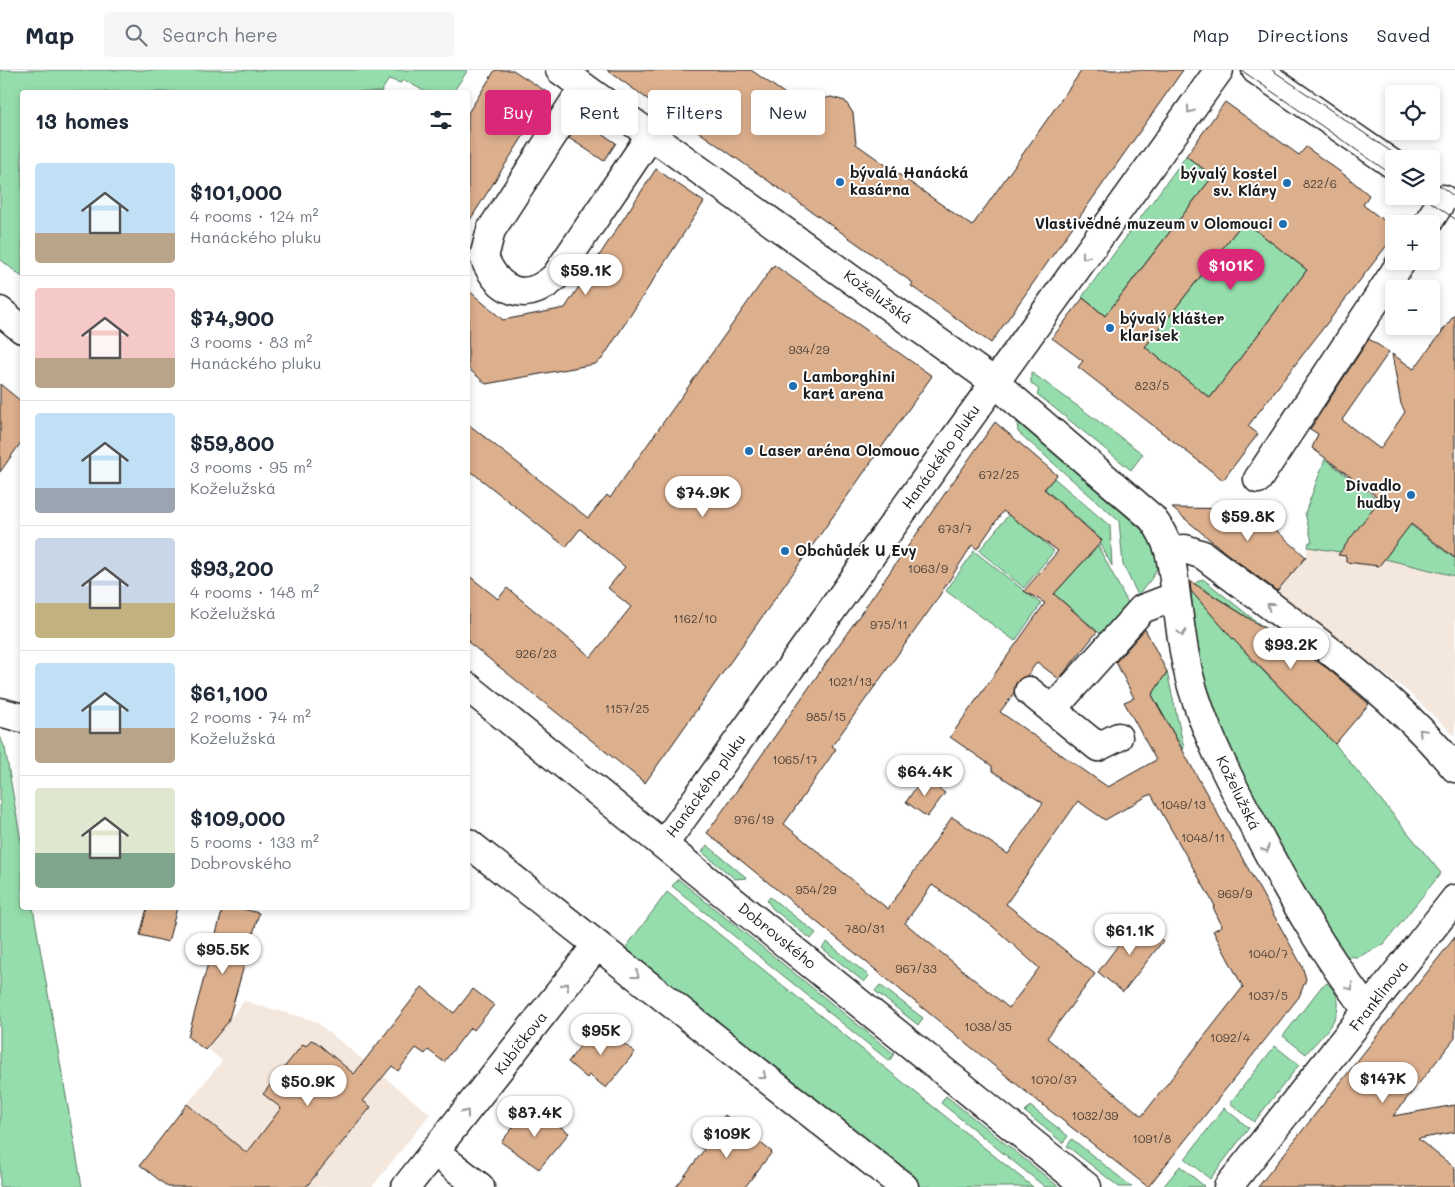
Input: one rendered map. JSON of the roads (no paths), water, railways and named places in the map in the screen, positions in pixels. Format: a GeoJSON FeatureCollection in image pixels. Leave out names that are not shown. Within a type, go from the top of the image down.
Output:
{"type":"FeatureCollection","features":[{"type":"Feature","properties":{"kind":"street","name":"Koželužská"},"geometry":{"type":"LineString","coordinates":[[560,70],[648,133]]}},
{"type":"Feature","properties":{"kind":"street","name":"Hanáckého pluku"},"geometry":{"type":"LineString","coordinates":[[664,844],[1219,70]]}},
{"type":"Feature","properties":{"kind":"street"},"geometry":{"type":"LineString","coordinates":[[1257,71],[1385,159]]}},
{"type":"Feature","properties":{"kind":"street"},"geometry":{"type":"LineString","coordinates":[[584,87],[491,230],[484,257],[496,280],[509,289],[520,293],[544,287],[555,277],[651,135]]}},
{"type":"Feature","properties":{"kind":"street","name":"Koželužská"},"geometry":{"type":"LineString","coordinates":[[651,135],[994,382],[1143,508],[1160,528],[1170,550],[1176,596],[1193,690],[1228,778],[1325,953],[1367,1010]]}},
{"type":"Feature","properties":{"kind":"street"},"geometry":{"type":"LineString","coordinates":[[1433,215],[1443,199]]}},
{"type":"Feature","properties":{"kind":"street"},"geometry":{"type":"LineString","coordinates":[[1258,479],[1396,270]]}},
{"type":"Feature","properties":{"kind":"street"},"geometry":{"type":"LineString","coordinates":[[0,311],[20,327]]}},
{"type":"Feature","properties":{"kind":"street"},"geometry":{"type":"LineString","coordinates":[[1170,550],[1185,549],[1203,555],[1363,677],[1387,707],[1455,768]]}},
{"type":"Feature","properties":{"kind":"street"},"geometry":{"type":"LineString","coordinates":[[1052,710],[1142,609],[1176,596]]}},
{"type":"Feature","properties":{"kind":"street","name":"Dobrovského"},"geometry":{"type":"LineString","coordinates":[[470,689],[1087,1187]]}},
{"type":"Feature","properties":{"kind":"street"},"geometry":{"type":"LineString","coordinates":[[1029,691],[1098,747],[1118,737]]}},
{"type":"Feature","properties":{"kind":"street"},"geometry":{"type":"LineString","coordinates":[[0,712],[20,717]]}},
{"type":"Feature","properties":{"kind":"street"},"geometry":{"type":"LineString","coordinates":[[470,845],[904,1187]]}},
{"type":"Feature","properties":{"kind":"street","name":"Franklinova"},"geometry":{"type":"LineString","coordinates":[[1228,1187],[1455,899]]}},
{"type":"Feature","properties":{"kind":"street","name":"Kubíčkova"},"geometry":{"type":"LineString","coordinates":[[406,1187],[436,1152],[597,945]]}},
{"type":"Feature","properties":{"kind":"street"},"geometry":{"type":"LineString","coordinates":[[436,1152],[480,1187]]}},
{"type":"Feature","properties":{"kind":"tram line"},"geometry":{"type":"LineString","coordinates":[[1241,70],[1385,170]]}},
{"type":"Feature","properties":{"kind":"tram line"},"geometry":{"type":"LineString","coordinates":[[1272,70],[1389,150]]}},
{"type":"Feature","properties":{"kind":"tram line"},"geometry":{"type":"LineString","coordinates":[[1440,186],[1455,197]]}},
{"type":"Feature","properties":{"kind":"tram line"},"geometry":{"type":"LineString","coordinates":[[1435,205],[1455,219]]}},
{"type":"Feature","properties":{"kind":"place","name":"bývalá Hanácká kasárna"},"geometry":{"type":"Point","coordinates":[840,182]}},
{"type":"Feature","properties":{"kind":"place","name":"bývalý kostel sv. Kláry"},"geometry":{"type":"Point","coordinates":[1287,183]}},
{"type":"Feature","properties":{"kind":"place","name":"Vlastivědné muzeum v Olomouci"},"geometry":{"type":"Point","coordinates":[1283,224]}},
{"type":"Feature","properties":{"kind":"place","name":"bývalý klášter klarisek"},"geometry":{"type":"Point","coordinates":[1110,328]}},
{"type":"Feature","properties":{"kind":"place","name":"Lamborghini kart arena"},"geometry":{"type":"Point","coordinates":[793,386]}},
{"type":"Feature","properties":{"kind":"place","name":"Laser aréna Olomouc"},"geometry":{"type":"Point","coordinates":[749,451]}},
{"type":"Feature","properties":{"kind":"place","name":"Divadlo hudby"},"geometry":{"type":"Point","coordinates":[1411,495]}},
{"type":"Feature","properties":{"kind":"place","name":"Obchůdek U Evy"},"geometry":{"type":"Point","coordinates":[785,551]}}]}
